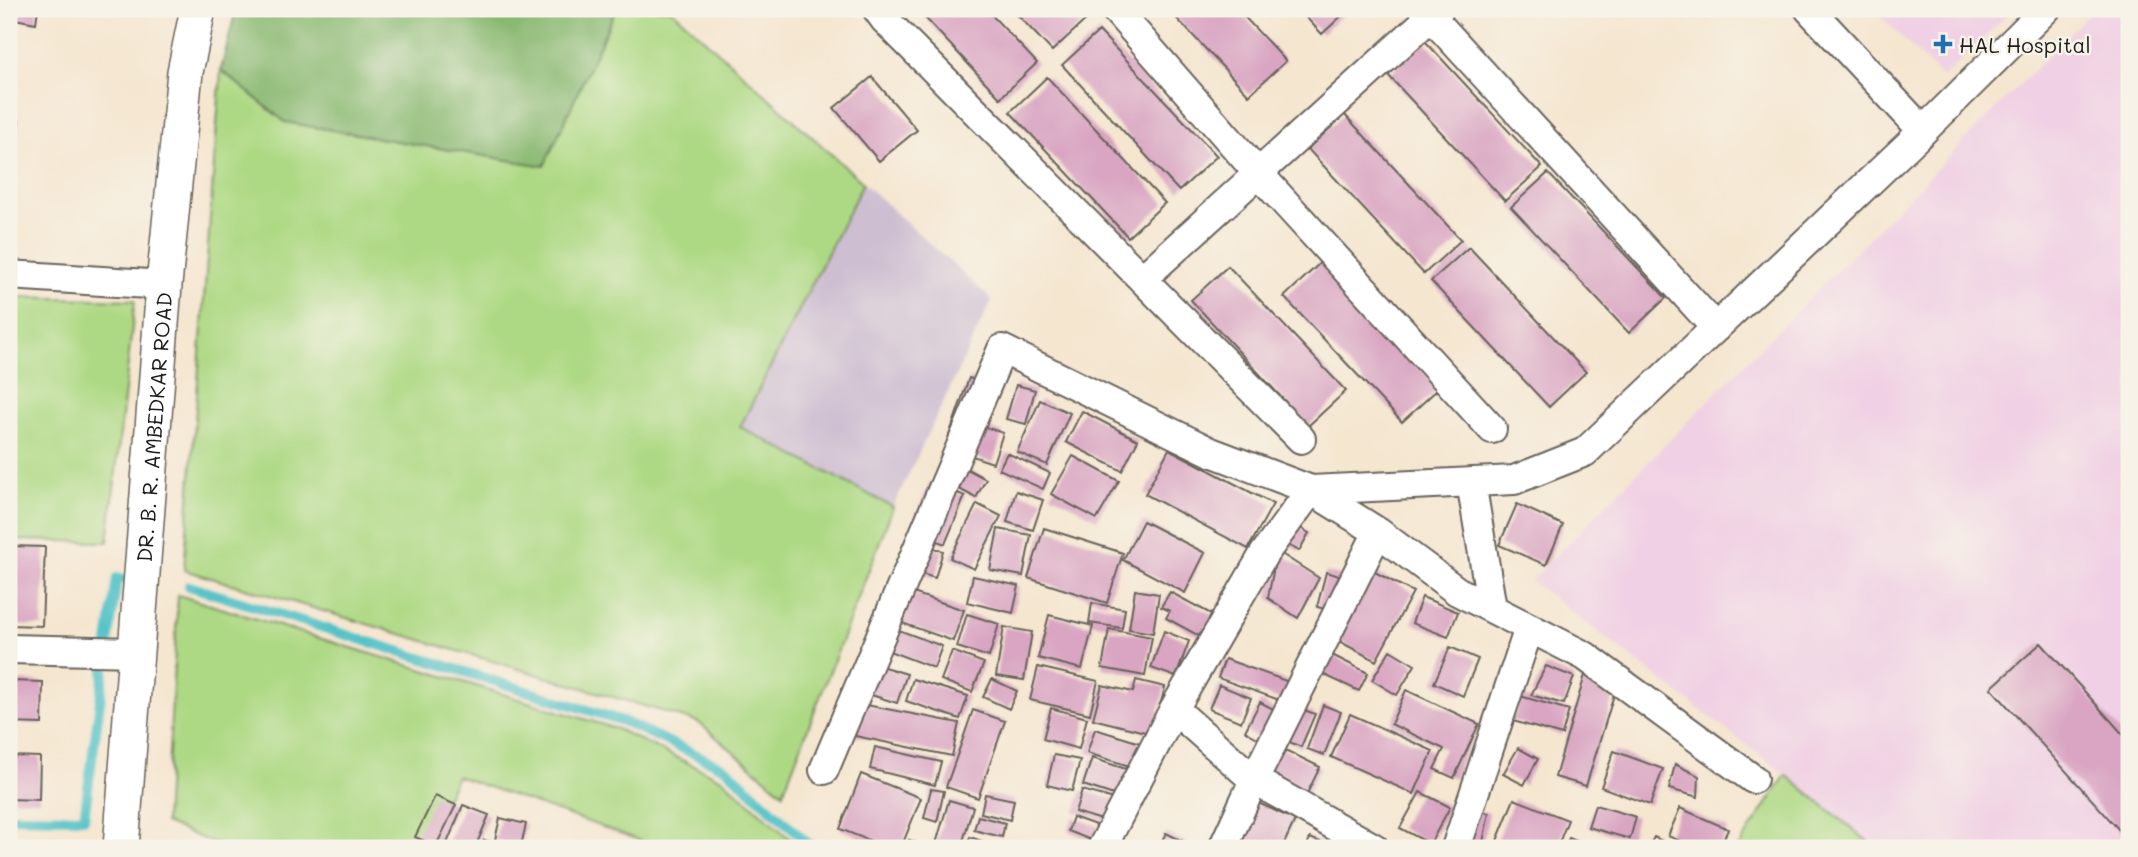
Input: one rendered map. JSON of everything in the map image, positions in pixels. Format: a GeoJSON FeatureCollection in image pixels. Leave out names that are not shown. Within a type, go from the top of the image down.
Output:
{"type":"FeatureCollection","features":[{"type":"Feature","properties":{"kind":"street","name":"DR. B. R. AMBEDKAR ROAD"},"geometry":{"type":"LineString","coordinates":[[121,848],[163,285],[185,72],[198,9]]}},
{"type":"Feature","properties":{"kind":"street"},"geometry":{"type":"LineString","coordinates":[[877,9],[1301,439]]}},
{"type":"Feature","properties":{"kind":"street"},"geometry":{"type":"LineString","coordinates":[[1115,9],[1258,173],[1492,429]]}},
{"type":"Feature","properties":{"kind":"street"},"geometry":{"type":"LineString","coordinates":[[1810,9],[1923,131]]}},
{"type":"Feature","properties":{"kind":"street"},"geometry":{"type":"LineString","coordinates":[[1311,490],[1514,480],[1586,452],[1923,131],[2046,9]]}},
{"type":"Feature","properties":{"kind":"street"},"geometry":{"type":"LineString","coordinates":[[1142,279],[1431,11],[1716,328]]}},
{"type":"Feature","properties":{"kind":"street"},"geometry":{"type":"LineString","coordinates":[[9,275],[163,285]]}},
{"type":"Feature","properties":{"kind":"street"},"geometry":{"type":"LineString","coordinates":[[824,770],[1002,349],[1211,452],[1311,490],[1378,532],[1457,591],[1585,656],[1753,779]]}},
{"type":"Feature","properties":{"kind":"street"},"geometry":{"type":"LineString","coordinates":[[1471,482],[1492,608]]}},
{"type":"Feature","properties":{"kind":"street"},"geometry":{"type":"LineString","coordinates":[[1102,848],[1174,709],[1264,554],[1311,490]]}},
{"type":"Feature","properties":{"kind":"street"},"geometry":{"type":"LineString","coordinates":[[1223,848],[1254,780],[1378,532]]}},
{"type":"Feature","properties":{"kind":"street"},"geometry":{"type":"LineString","coordinates":[[1456,848],[1529,628]]}},
{"type":"Feature","properties":{"kind":"street"},"geometry":{"type":"LineString","coordinates":[[9,649],[136,652]]}},
{"type":"Feature","properties":{"kind":"street"},"geometry":{"type":"LineString","coordinates":[[1174,709],[1254,780],[1374,848]]}},
{"type":"Feature","properties":{"kind":"shaded area","name":"HAL Hospital"},"geometry":{"type":"Polygon","coordinates":[[[1873,9],[2013,9],[1943,78],[1873,9]]]}},
{"type":"Feature","properties":{"kind":"shaded area"},"geometry":{"type":"Polygon","coordinates":[[[2094,9],[2129,9],[2129,848],[1876,848],[1786,775],[1531,581],[2094,9]]]}},
{"type":"Feature","properties":{"kind":"shaded area"},"geometry":{"type":"Polygon","coordinates":[[[863,183],[992,300],[893,507],[740,428],[863,183]]]}},
{"type":"Feature","properties":{"kind":"green space"},"geometry":{"type":"Polygon","coordinates":[[[236,9],[616,9],[544,166],[285,122],[221,70],[236,9]]]}},
{"type":"Feature","properties":{"kind":"green space"},"geometry":{"type":"Polygon","coordinates":[[[616,9],[671,9],[863,183],[740,427],[893,507],[783,793],[698,722],[184,570],[221,70],[285,122],[544,166],[616,9]]]}},
{"type":"Feature","properties":{"kind":"green space"},"geometry":{"type":"Polygon","coordinates":[[[9,297],[135,300],[108,542],[9,540],[9,297]]]}},
{"type":"Feature","properties":{"kind":"green space"},"geometry":{"type":"Polygon","coordinates":[[[178,595],[617,729],[724,780],[800,848],[662,848],[457,776],[422,848],[225,848],[165,823],[178,595]]]}},
{"type":"Feature","properties":{"kind":"green space"},"geometry":{"type":"Polygon","coordinates":[[[1786,775],[1876,848],[1738,848],[1786,775]]]}},
{"type":"Feature","properties":{"kind":"building"},"geometry":{"type":"Polygon","coordinates":[[[9,9],[38,9],[36,23],[9,18],[9,9]]]}},
{"type":"Feature","properties":{"kind":"building"},"geometry":{"type":"Polygon","coordinates":[[[917,9],[986,9],[1037,63],[1000,98],[917,9]]]}},
{"type":"Feature","properties":{"kind":"building"},"geometry":{"type":"Polygon","coordinates":[[[1012,9],[1082,9],[1089,17],[1052,51],[1012,9]]]}},
{"type":"Feature","properties":{"kind":"building"},"geometry":{"type":"Polygon","coordinates":[[[1168,9],[1237,9],[1286,61],[1249,95],[1168,9]]]}},
{"type":"Feature","properties":{"kind":"building"},"geometry":{"type":"Polygon","coordinates":[[[1298,9],[1349,9],[1322,34],[1298,9]]]}},
{"type":"Feature","properties":{"kind":"building"},"geometry":{"type":"Polygon","coordinates":[[[1099,31],[1217,156],[1179,191],[1062,65],[1099,31]]]}},
{"type":"Feature","properties":{"kind":"building"},"geometry":{"type":"Polygon","coordinates":[[[1425,41],[1542,167],[1505,201],[1388,75],[1425,41]]]}},
{"type":"Feature","properties":{"kind":"building"},"geometry":{"type":"Polygon","coordinates":[[[872,77],[917,130],[879,161],[834,108],[872,77]]]}},
{"type":"Feature","properties":{"kind":"building"},"geometry":{"type":"Polygon","coordinates":[[[1047,77],[1165,203],[1128,237],[1010,112],[1047,77]]]}},
{"type":"Feature","properties":{"kind":"building"},"geometry":{"type":"Polygon","coordinates":[[[1344,114],[1461,240],[1424,274],[1307,148],[1344,114]]]}},
{"type":"Feature","properties":{"kind":"building"},"geometry":{"type":"Polygon","coordinates":[[[9,119],[19,120],[10,178],[9,178],[9,119]]]}},
{"type":"Feature","properties":{"kind":"building"},"geometry":{"type":"Polygon","coordinates":[[[1548,173],[1666,298],[1629,333],[1511,207],[1548,173]]]}},
{"type":"Feature","properties":{"kind":"building"},"geometry":{"type":"Polygon","coordinates":[[[1469,247],[1586,372],[1549,407],[1431,281],[1469,247]]]}},
{"type":"Feature","properties":{"kind":"building"},"geometry":{"type":"Polygon","coordinates":[[[1321,262],[1439,388],[1402,422],[1284,297],[1321,262]]]}},
{"type":"Feature","properties":{"kind":"building"},"geometry":{"type":"Polygon","coordinates":[[[1228,266],[1346,391],[1308,426],[1191,300],[1228,266]]]}},
{"type":"Feature","properties":{"kind":"building"},"geometry":{"type":"Polygon","coordinates":[[[969,378],[993,386],[979,425],[1003,433],[993,463],[945,447],[969,378]]]}},
{"type":"Feature","properties":{"kind":"building"},"geometry":{"type":"Polygon","coordinates":[[[1016,385],[1035,390],[1026,424],[1006,419],[1016,385]]]}},
{"type":"Feature","properties":{"kind":"building"},"geometry":{"type":"Polygon","coordinates":[[[1040,400],[1070,413],[1047,465],[1017,452],[1040,400]]]}},
{"type":"Feature","properties":{"kind":"building"},"geometry":{"type":"Polygon","coordinates":[[[1082,411],[1138,440],[1122,471],[1066,442],[1082,411]]]}},
{"type":"Feature","properties":{"kind":"building"},"geometry":{"type":"Polygon","coordinates":[[[1169,449],[1273,504],[1248,549],[1145,494],[1169,449]]]}},
{"type":"Feature","properties":{"kind":"building"},"geometry":{"type":"Polygon","coordinates":[[[1007,453],[1050,473],[1043,489],[999,469],[1007,453]]]}},
{"type":"Feature","properties":{"kind":"building"},"geometry":{"type":"Polygon","coordinates":[[[1073,456],[1119,481],[1097,519],[1051,494],[1073,456]]]}},
{"type":"Feature","properties":{"kind":"building"},"geometry":{"type":"Polygon","coordinates":[[[954,462],[986,479],[976,498],[944,481],[954,462]]]}},
{"type":"Feature","properties":{"kind":"building"},"geometry":{"type":"Polygon","coordinates":[[[930,482],[965,496],[945,544],[910,530],[930,482]]]}},
{"type":"Feature","properties":{"kind":"building"},"geometry":{"type":"Polygon","coordinates":[[[1016,491],[1043,500],[1033,530],[1007,522],[1016,491]]]}},
{"type":"Feature","properties":{"kind":"building"},"geometry":{"type":"Polygon","coordinates":[[[977,504],[1001,516],[974,569],[950,558],[977,504]]]}},
{"type":"Feature","properties":{"kind":"building"},"geometry":{"type":"Polygon","coordinates":[[[1517,504],[1563,525],[1546,565],[1499,545],[1517,504]]]}},
{"type":"Feature","properties":{"kind":"building"},"geometry":{"type":"Polygon","coordinates":[[[1143,521],[1205,553],[1185,593],[1123,560],[1143,521]]]}},
{"type":"Feature","properties":{"kind":"building"},"geometry":{"type":"Polygon","coordinates":[[[1289,521],[1309,533],[1299,551],[1278,540],[1289,521]]]}},
{"type":"Feature","properties":{"kind":"building"},"geometry":{"type":"Polygon","coordinates":[[[1044,528],[1123,553],[1107,603],[1028,578],[1044,528]]]}},
{"type":"Feature","properties":{"kind":"building"},"geometry":{"type":"Polygon","coordinates":[[[998,529],[1031,535],[1023,576],[990,570],[998,529]]]}},
{"type":"Feature","properties":{"kind":"building"},"geometry":{"type":"Polygon","coordinates":[[[907,539],[943,551],[935,578],[898,567],[907,539]]]}},
{"type":"Feature","properties":{"kind":"building"},"geometry":{"type":"Polygon","coordinates":[[[9,546],[45,547],[42,626],[9,625],[9,546]]]}},
{"type":"Feature","properties":{"kind":"building"},"geometry":{"type":"Polygon","coordinates":[[[1277,551],[1319,578],[1298,618],[1268,598],[1277,551]]]}},
{"type":"Feature","properties":{"kind":"building"},"geometry":{"type":"Polygon","coordinates":[[[1369,569],[1413,592],[1376,661],[1333,638],[1369,569]]]}},
{"type":"Feature","properties":{"kind":"building"},"geometry":{"type":"Polygon","coordinates":[[[1326,572],[1343,577],[1334,611],[1317,607],[1326,572]]]}},
{"type":"Feature","properties":{"kind":"building"},"geometry":{"type":"Polygon","coordinates":[[[973,576],[1019,586],[1013,613],[967,602],[973,576]]]}},
{"type":"Feature","properties":{"kind":"building"},"geometry":{"type":"Polygon","coordinates":[[[895,587],[964,610],[953,641],[885,617],[895,587]]]}},
{"type":"Feature","properties":{"kind":"building"},"geometry":{"type":"Polygon","coordinates":[[[1135,590],[1159,594],[1153,633],[1129,629],[1135,590]]]}},
{"type":"Feature","properties":{"kind":"building"},"geometry":{"type":"Polygon","coordinates":[[[1170,592],[1213,615],[1201,637],[1166,618],[1170,611],[1161,607],[1170,592]]]}},
{"type":"Feature","properties":{"kind":"building"},"geometry":{"type":"Polygon","coordinates":[[[1422,597],[1458,612],[1448,637],[1412,623],[1422,597]]]}},
{"type":"Feature","properties":{"kind":"building"},"geometry":{"type":"Polygon","coordinates":[[[1092,603],[1125,609],[1122,628],[1089,623],[1092,603]]]}},
{"type":"Feature","properties":{"kind":"building"},"geometry":{"type":"Polygon","coordinates":[[[967,614],[999,624],[989,657],[957,647],[967,614]]]}},
{"type":"Feature","properties":{"kind":"building"},"geometry":{"type":"Polygon","coordinates":[[[1049,615],[1093,626],[1082,669],[1038,658],[1049,615]]]}},
{"type":"Feature","properties":{"kind":"building"},"geometry":{"type":"Polygon","coordinates":[[[885,625],[942,646],[934,668],[876,646],[885,625]]]}},
{"type":"Feature","properties":{"kind":"building"},"geometry":{"type":"Polygon","coordinates":[[[1004,627],[1032,632],[1024,680],[996,676],[1004,627]]]}},
{"type":"Feature","properties":{"kind":"building"},"geometry":{"type":"Polygon","coordinates":[[[1109,629],[1152,637],[1145,676],[1102,668],[1109,629]]]}},
{"type":"Feature","properties":{"kind":"building"},"geometry":{"type":"Polygon","coordinates":[[[1164,631],[1189,641],[1176,677],[1151,668],[1164,631]]]}},
{"type":"Feature","properties":{"kind":"building"},"geometry":{"type":"Polygon","coordinates":[[[2041,643],[2129,741],[2129,841],[1991,688],[2041,643]]]}},
{"type":"Feature","properties":{"kind":"building"},"geometry":{"type":"Polygon","coordinates":[[[1450,647],[1478,659],[1463,696],[1434,683],[1450,647]]]}},
{"type":"Feature","properties":{"kind":"building"},"geometry":{"type":"Polygon","coordinates":[[[1390,650],[1415,665],[1397,695],[1372,680],[1390,650]]]}},
{"type":"Feature","properties":{"kind":"building"},"geometry":{"type":"Polygon","coordinates":[[[952,651],[984,663],[972,692],[941,680],[952,651]]]}},
{"type":"Feature","properties":{"kind":"building"},"geometry":{"type":"Polygon","coordinates":[[[1328,653],[1368,673],[1359,691],[1318,672],[1328,653]]]}},
{"type":"Feature","properties":{"kind":"building"},"geometry":{"type":"Polygon","coordinates":[[[1225,659],[1289,682],[1282,701],[1218,678],[1225,659]]]}},
{"type":"Feature","properties":{"kind":"building"},"geometry":{"type":"Polygon","coordinates":[[[874,664],[907,674],[897,703],[865,693],[874,664]]]}},
{"type":"Feature","properties":{"kind":"building"},"geometry":{"type":"Polygon","coordinates":[[[1546,666],[1574,677],[1564,704],[1531,695],[1546,666]]]}},
{"type":"Feature","properties":{"kind":"building"},"geometry":{"type":"Polygon","coordinates":[[[1038,667],[1098,681],[1090,714],[1030,700],[1038,667]]]}},
{"type":"Feature","properties":{"kind":"building"},"geometry":{"type":"Polygon","coordinates":[[[1585,675],[1617,685],[1586,786],[1555,777],[1585,675]]]}},
{"type":"Feature","properties":{"kind":"building"},"geometry":{"type":"Polygon","coordinates":[[[913,679],[968,696],[960,719],[906,701],[913,679]]]}},
{"type":"Feature","properties":{"kind":"building"},"geometry":{"type":"Polygon","coordinates":[[[992,679],[1017,691],[1009,709],[983,697],[992,679]]]}},
{"type":"Feature","properties":{"kind":"building"},"geometry":{"type":"Polygon","coordinates":[[[1136,680],[1165,687],[1153,734],[1093,719],[1102,685],[1133,692],[1136,680]]]}},
{"type":"Feature","properties":{"kind":"building"},"geometry":{"type":"Polygon","coordinates":[[[9,681],[43,682],[42,724],[9,723],[9,681]]]}},
{"type":"Feature","properties":{"kind":"building"},"geometry":{"type":"Polygon","coordinates":[[[1219,685],[1251,698],[1241,722],[1209,709],[1219,685]]]}},
{"type":"Feature","properties":{"kind":"building"},"geometry":{"type":"Polygon","coordinates":[[[1406,690],[1479,724],[1454,778],[1434,769],[1444,749],[1391,724],[1406,690]]]}},
{"type":"Feature","properties":{"kind":"building"},"geometry":{"type":"Polygon","coordinates":[[[1520,696],[1569,710],[1562,735],[1513,721],[1520,696]]]}},
{"type":"Feature","properties":{"kind":"building"},"geometry":{"type":"Polygon","coordinates":[[[1260,702],[1279,712],[1263,741],[1245,731],[1260,702]]]}},
{"type":"Feature","properties":{"kind":"building"},"geometry":{"type":"Polygon","coordinates":[[[861,704],[959,723],[952,756],[855,736],[861,704]]]}},
{"type":"Feature","properties":{"kind":"building"},"geometry":{"type":"Polygon","coordinates":[[[1323,705],[1341,712],[1324,755],[1307,749],[1323,705]]]}},
{"type":"Feature","properties":{"kind":"building"},"geometry":{"type":"Polygon","coordinates":[[[1294,706],[1315,714],[1301,747],[1280,738],[1294,706]]]}},
{"type":"Feature","properties":{"kind":"building"},"geometry":{"type":"Polygon","coordinates":[[[1051,708],[1087,718],[1079,749],[1043,739],[1051,708]]]}},
{"type":"Feature","properties":{"kind":"building"},"geometry":{"type":"Polygon","coordinates":[[[973,710],[1005,721],[978,798],[946,787],[973,710]]]}},
{"type":"Feature","properties":{"kind":"building"},"geometry":{"type":"Polygon","coordinates":[[[1350,714],[1433,751],[1414,794],[1331,757],[1350,714]]]}},
{"type":"Feature","properties":{"kind":"building"},"geometry":{"type":"Polygon","coordinates":[[[1095,729],[1140,743],[1133,767],[1087,753],[1095,729]]]}},
{"type":"Feature","properties":{"kind":"building"},"geometry":{"type":"Polygon","coordinates":[[[875,747],[941,762],[935,785],[870,769],[875,747]]]}},
{"type":"Feature","properties":{"kind":"building"},"geometry":{"type":"Polygon","coordinates":[[[1279,747],[1320,767],[1305,798],[1264,778],[1279,747]]]}},
{"type":"Feature","properties":{"kind":"building"},"geometry":{"type":"Polygon","coordinates":[[[1518,748],[1538,759],[1524,785],[1503,774],[1518,748]]]}},
{"type":"Feature","properties":{"kind":"building"},"geometry":{"type":"Polygon","coordinates":[[[1614,751],[1663,769],[1650,805],[1601,787],[1614,751]]]}},
{"type":"Feature","properties":{"kind":"building"},"geometry":{"type":"Polygon","coordinates":[[[1054,755],[1080,760],[1072,791],[1047,785],[1054,755]]]}},
{"type":"Feature","properties":{"kind":"building"},"geometry":{"type":"Polygon","coordinates":[[[9,756],[40,757],[39,800],[9,799],[9,756]]]}},
{"type":"Feature","properties":{"kind":"building"},"geometry":{"type":"Polygon","coordinates":[[[1092,758],[1132,771],[1123,798],[1083,785],[1092,758]]]}},
{"type":"Feature","properties":{"kind":"building"},"geometry":{"type":"Polygon","coordinates":[[[1675,764],[1699,776],[1698,797],[1669,789],[1675,764]]]}},
{"type":"Feature","properties":{"kind":"building"},"geometry":{"type":"Polygon","coordinates":[[[861,774],[921,798],[901,848],[888,848],[840,829],[861,774]]]}},
{"type":"Feature","properties":{"kind":"building"},"geometry":{"type":"Polygon","coordinates":[[[931,789],[944,791],[937,822],[924,818],[931,789]]]}},
{"type":"Feature","properties":{"kind":"building"},"geometry":{"type":"Polygon","coordinates":[[[1082,790],[1117,800],[1109,822],[1075,812],[1082,790]]]}},
{"type":"Feature","properties":{"kind":"building"},"geometry":{"type":"Polygon","coordinates":[[[1420,792],[1450,807],[1430,844],[1400,828],[1420,792]]]}},
{"type":"Feature","properties":{"kind":"building"},"geometry":{"type":"Polygon","coordinates":[[[985,794],[1014,800],[1010,820],[981,813],[985,794]]]}},
{"type":"Feature","properties":{"kind":"building"},"geometry":{"type":"Polygon","coordinates":[[[435,796],[456,805],[436,846],[415,837],[435,796]]]}},
{"type":"Feature","properties":{"kind":"building"},"geometry":{"type":"Polygon","coordinates":[[[1514,799],[1568,820],[1557,848],[1494,848],[1514,799]]]}},
{"type":"Feature","properties":{"kind":"building"},"geometry":{"type":"Polygon","coordinates":[[[949,800],[973,807],[961,848],[935,847],[949,800]]]}},
{"type":"Feature","properties":{"kind":"building"},"geometry":{"type":"Polygon","coordinates":[[[1252,800],[1295,820],[1282,848],[1231,848],[1252,800]]]}},
{"type":"Feature","properties":{"kind":"building"},"geometry":{"type":"Polygon","coordinates":[[[463,805],[489,815],[475,848],[445,848],[463,805]]]}},
{"type":"Feature","properties":{"kind":"building"},"geometry":{"type":"Polygon","coordinates":[[[1595,805],[1636,817],[1630,839],[1588,827],[1595,805]]]}},
{"type":"Feature","properties":{"kind":"building"},"geometry":{"type":"Polygon","coordinates":[[[1680,808],[1728,829],[1720,848],[1696,848],[1668,836],[1680,808]]]}},
{"type":"Feature","properties":{"kind":"building"},"geometry":{"type":"Polygon","coordinates":[[[1476,810],[1489,813],[1482,847],[1468,843],[1476,810]]]}},
{"type":"Feature","properties":{"kind":"building"},"geometry":{"type":"Polygon","coordinates":[[[978,816],[1005,823],[1002,837],[974,830],[978,816]]]}},
{"type":"Feature","properties":{"kind":"building"},"geometry":{"type":"Polygon","coordinates":[[[1073,817],[1107,829],[1101,844],[1068,831],[1073,817]]]}},
{"type":"Feature","properties":{"kind":"building"},"geometry":{"type":"Polygon","coordinates":[[[500,818],[526,824],[521,846],[495,840],[500,818]]]}},
{"type":"Feature","properties":{"kind":"building"},"geometry":{"type":"Polygon","coordinates":[[[1166,833],[1197,848],[1158,848],[1166,833]]]}},
{"type":"Feature","properties":{"kind":"building"},"geometry":{"type":"Polygon","coordinates":[[[970,837],[996,846],[966,848],[970,837]]]}},
{"type":"Feature","properties":{"kind":"building"},"geometry":{"type":"Polygon","coordinates":[[[1654,837],[1676,848],[1648,848],[1654,837]]]}},
{"type":"Feature","properties":{"kind":"building"},"geometry":{"type":"Polygon","coordinates":[[[1310,838],[1335,848],[1306,848],[1310,838]]]}},
{"type":"Feature","properties":{"kind":"building"},"geometry":{"type":"Polygon","coordinates":[[[1569,838],[1594,848],[1565,848],[1569,838]]]}},
{"type":"Feature","properties":{"kind":"building"},"geometry":{"type":"Polygon","coordinates":[[[484,840],[510,848],[481,848],[484,840]]]}},
{"type":"Feature","properties":{"kind":"building"},"geometry":{"type":"Polygon","coordinates":[[[909,840],[930,848],[906,848],[909,840]]]}},
{"type":"Feature","properties":{"kind":"waterway"},"geometry":{"type":"LineString","coordinates":[[9,817],[84,818],[117,578],[137,583]]}},
{"type":"Feature","properties":{"kind":"waterway"},"geometry":{"type":"LineString","coordinates":[[189,586],[623,721],[727,769],[813,848]]}},
{"type":"Feature","properties":{"kind":"place","name":"HAL Hospital"},"geometry":{"type":"Point","coordinates":[1943,44]}}]}
